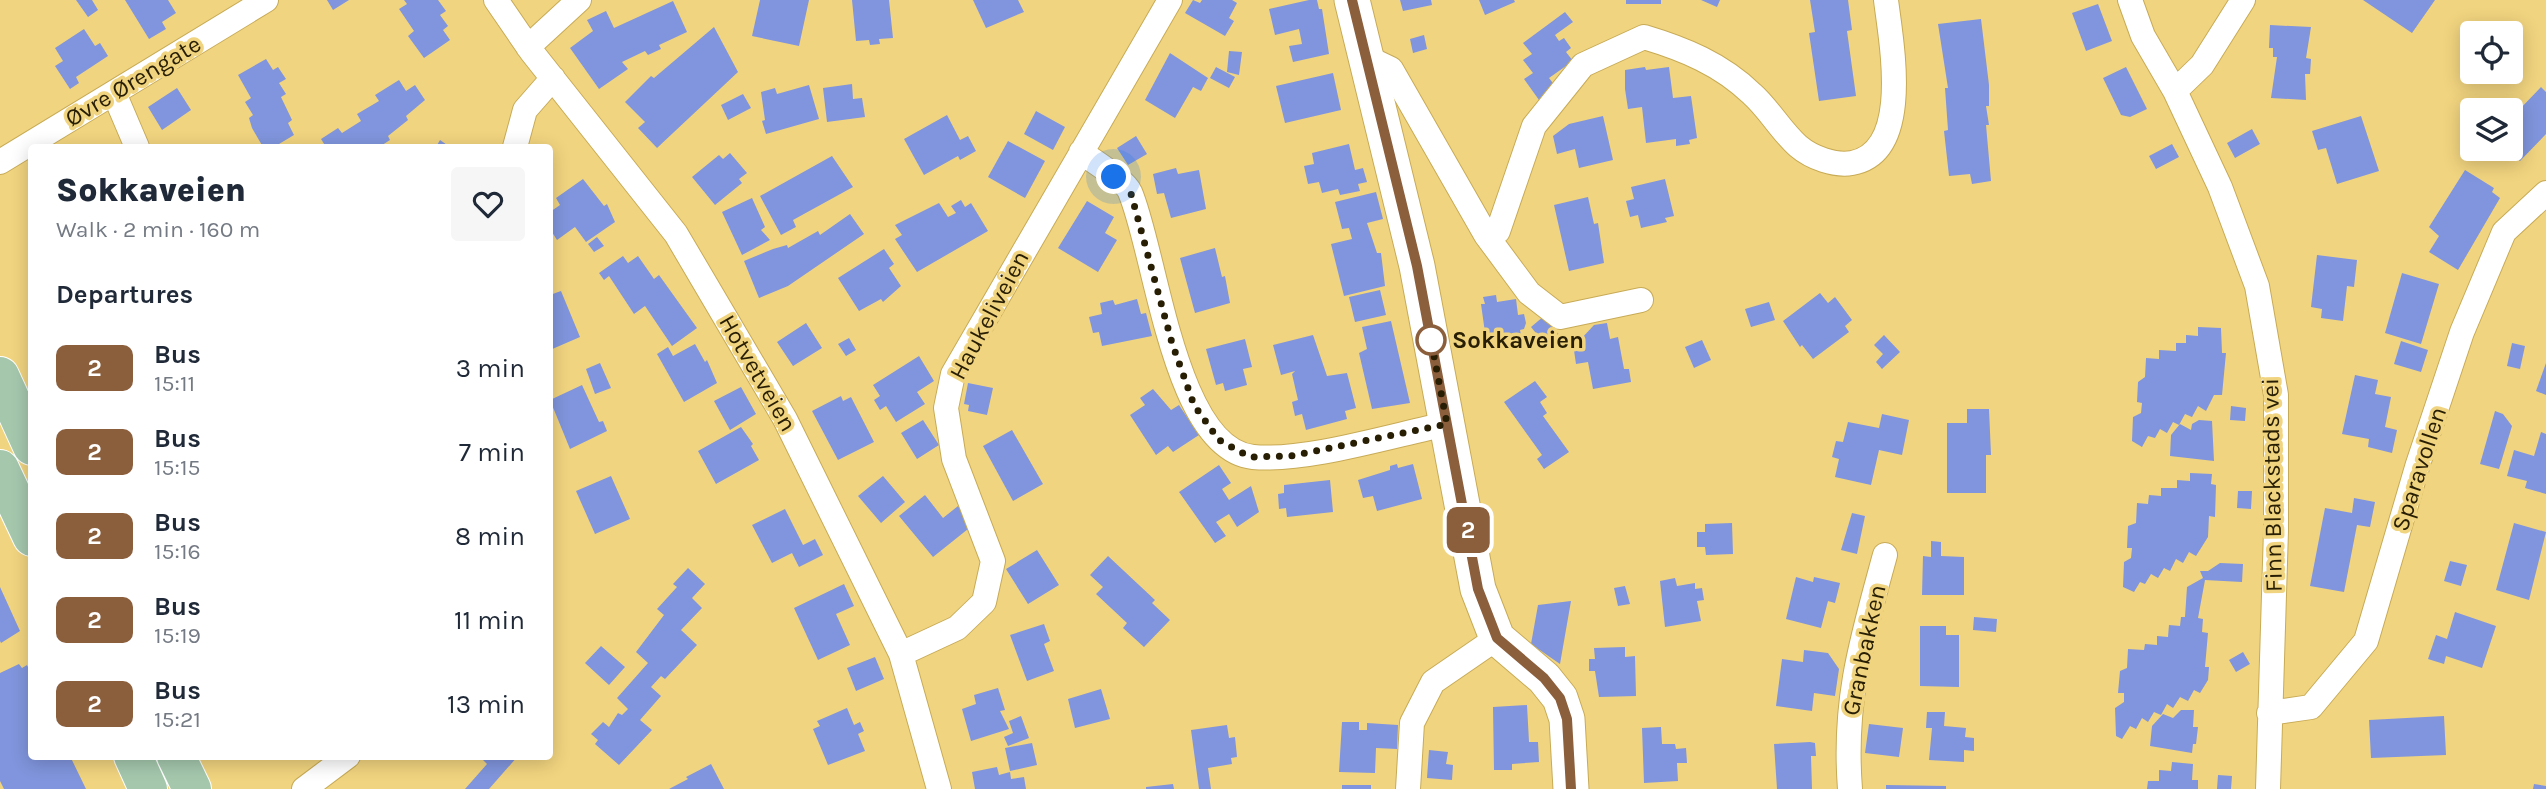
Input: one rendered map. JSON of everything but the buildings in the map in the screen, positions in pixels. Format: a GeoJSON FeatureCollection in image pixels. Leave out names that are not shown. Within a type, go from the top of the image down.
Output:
{"type":"FeatureCollection","features":[{"type":"Feature","properties":{"kind":"main road"},"geometry":{"type":"LineString","coordinates":[[1352,0],[1417,266],[1478,589],[1497,638],[1544,678],[1560,698],[1567,719],[1571,789]]}},
{"type":"Feature","properties":{"kind":"main road"},"geometry":{"type":"LineString","coordinates":[[0,376],[28,437]]}},
{"type":"Feature","properties":{"kind":"main road"},"geometry":{"type":"LineString","coordinates":[[0,469],[28,528]]}},
{"type":"Feature","properties":{"kind":"main road"},"geometry":{"type":"LineString","coordinates":[[135,760],[148,789]]}},
{"type":"Feature","properties":{"kind":"main road"},"geometry":{"type":"LineString","coordinates":[[178,760],[192,789]]}},
{"type":"Feature","properties":{"kind":"street","name":"Øvre Ørengate"},"geometry":{"type":"LineString","coordinates":[[30,144],[266,0]]}},
{"type":"Feature","properties":{"kind":"street","name":"Hotvetveien"},"geometry":{"type":"LineString","coordinates":[[496,0],[528,47],[601,136],[694,261],[785,419],[901,654],[939,789]]}},
{"type":"Feature","properties":{"kind":"street"},"geometry":{"type":"LineString","coordinates":[[528,47],[579,0]]}},
{"type":"Feature","properties":{"kind":"street","name":"Haukeliveien"},"geometry":{"type":"LineString","coordinates":[[901,654],[957,628],[984,602],[993,561],[954,459],[946,408],[953,374],[1170,0]]}},
{"type":"Feature","properties":{"kind":"street"},"geometry":{"type":"LineString","coordinates":[[1486,235],[1498,231],[1534,126],[1583,65],[1644,37],[1691,51],[1720,69],[1752,93],[1799,147],[1837,165],[1864,161],[1881,144],[1892,119],[1894,75],[1886,0]]}},
{"type":"Feature","properties":{"kind":"street","name":"Finn Blackstads vei"},"geometry":{"type":"LineString","coordinates":[[2130,0],[2143,36],[2175,91],[2220,187],[2257,286],[2276,395],[2276,530],[2268,789]]}},
{"type":"Feature","properties":{"kind":"street"},"geometry":{"type":"LineString","coordinates":[[2175,91],[2202,65],[2243,0]]}},
{"type":"Feature","properties":{"kind":"street"},"geometry":{"type":"LineString","coordinates":[[1366,57],[1391,69],[1486,235],[1529,293],[1560,317],[1641,300]]}},
{"type":"Feature","properties":{"kind":"street"},"geometry":{"type":"LineString","coordinates":[[517,144],[525,110],[553,78]]}},
{"type":"Feature","properties":{"kind":"street"},"geometry":{"type":"LineString","coordinates":[[114,93],[136,144]]}},
{"type":"Feature","properties":{"kind":"street"},"geometry":{"type":"LineString","coordinates":[[1087,142],[1130,190],[1172,343],[1194,405],[1219,440],[1250,457],[1291,456],[1447,424]]}},
{"type":"Feature","properties":{"kind":"street","name":"Øvre Ørengate"},"geometry":{"type":"LineString","coordinates":[[0,162],[28,145]]}},
{"type":"Feature","properties":{"kind":"street","name":"Sparavollen"},"geometry":{"type":"LineString","coordinates":[[2269,713],[2311,707],[2366,641],[2418,464],[2462,332],[2504,232],[2546,193]]}},
{"type":"Feature","properties":{"kind":"street","name":"Granbakken"},"geometry":{"type":"LineString","coordinates":[[1850,789],[1847,717],[1856,661],[1885,555]]}},
{"type":"Feature","properties":{"kind":"street"},"geometry":{"type":"LineString","coordinates":[[1408,789],[1412,723],[1433,682],[1497,638]]}},
{"type":"Feature","properties":{"kind":"street"},"geometry":{"type":"LineString","coordinates":[[304,789],[343,760]]}},
{"type":"Feature","properties":{"kind":"bus line","name":"2"},"geometry":{"type":"LineString","coordinates":[[1352,0],[1417,266],[1478,589],[1486,616],[1497,638],[1518,659],[1544,678],[1560,698],[1567,719],[1571,789]]}},
{"type":"Feature","properties":{"kind":"place","name":"Sokkaveien"},"geometry":{"type":"Point","coordinates":[1431,340]}},
{"type":"Feature","properties":{"kind":"route"},"geometry":{"type":"LineString","coordinates":[[1114,177],[1130,190],[1172,343],[1194,405],[1219,440],[1234,449],[1250,457],[1291,456],[1447,424],[1431,340]]}}]}
